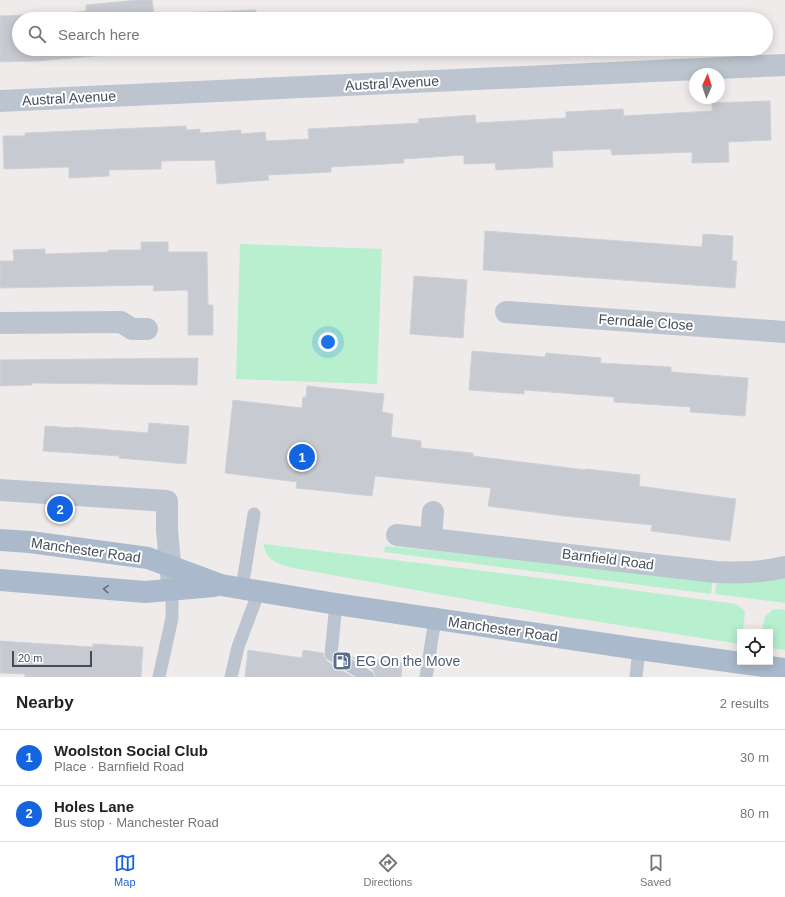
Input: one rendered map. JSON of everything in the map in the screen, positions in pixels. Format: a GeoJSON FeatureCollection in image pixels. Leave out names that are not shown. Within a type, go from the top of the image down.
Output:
{"type":"FeatureCollection","features":[{"type":"Feature","properties":{"kind":"main road","name":"Manchester Road"},"geometry":{"type":"LineString","coordinates":[[0,540],[30,542],[148,558],[221,585],[336,604],[785,669]]}},
{"type":"Feature","properties":{"kind":"main road","name":"Manchester Road"},"geometry":{"type":"LineString","coordinates":[[0,580],[145,592],[221,585]]}},
{"type":"Feature","properties":{"kind":"street","name":"Austral Avenue"},"geometry":{"type":"LineString","coordinates":[[0,101],[785,65]]}},
{"type":"Feature","properties":{"kind":"street","name":"Ferndale Close"},"geometry":{"type":"LineString","coordinates":[[506,312],[785,332]]}},
{"type":"Feature","properties":{"kind":"street"},"geometry":{"type":"LineString","coordinates":[[0,323],[121,322],[132,329],[147,329]]}},
{"type":"Feature","properties":{"kind":"street"},"geometry":{"type":"LineString","coordinates":[[0,490],[167,501],[167,530],[172,590]]}},
{"type":"Feature","properties":{"kind":"street"},"geometry":{"type":"LineString","coordinates":[[431,539],[433,512]]}},
{"type":"Feature","properties":{"kind":"street","name":"Barnfield Road"},"geometry":{"type":"LineString","coordinates":[[397,535],[716,572],[759,572],[785,567]]}},
{"type":"Feature","properties":{"kind":"lane"},"geometry":{"type":"LineString","coordinates":[[231,677],[251,590],[254,514]]}},
{"type":"Feature","properties":{"kind":"lane"},"geometry":{"type":"LineString","coordinates":[[160,677],[172,618],[172,590]]}},
{"type":"Feature","properties":{"kind":"lane"},"geometry":{"type":"LineString","coordinates":[[336,604],[331,654],[368,677]]}},
{"type":"Feature","properties":{"kind":"lane"},"geometry":{"type":"LineString","coordinates":[[426,677],[435,619]]}},
{"type":"Feature","properties":{"kind":"lane"},"geometry":{"type":"LineString","coordinates":[[636,677],[639,649]]}},
{"type":"Feature","properties":{"kind":"green space"},"geometry":{"type":"Polygon","coordinates":[[[240,244],[382,249],[377,384],[236,379],[240,244]]]}},
{"type":"Feature","properties":{"kind":"green space"},"geometry":{"type":"Polygon","coordinates":[[[264,544],[565,581],[736,604],[745,611],[743,629],[737,629],[737,644],[555,615],[293,568],[274,561],[265,550],[264,544]]]}},
{"type":"Feature","properties":{"kind":"green space"},"geometry":{"type":"Polygon","coordinates":[[[385,546],[713,578],[711,594],[384,552],[385,546]]]}},
{"type":"Feature","properties":{"kind":"green space"},"geometry":{"type":"Polygon","coordinates":[[[785,575],[785,603],[715,594],[717,579],[785,575]]]}},
{"type":"Feature","properties":{"kind":"green space"},"geometry":{"type":"Polygon","coordinates":[[[774,609],[785,610],[785,650],[773,648],[773,629],[763,629],[765,616],[774,609]]]}},
{"type":"Feature","properties":{"kind":"building"},"geometry":{"type":"Polygon","coordinates":[[[152,0],[154,12],[77,12],[86,11],[86,5],[152,0]]]}},
{"type":"Feature","properties":{"kind":"building"},"geometry":{"type":"Polygon","coordinates":[[[256,10],[256,12],[205,12],[256,10]]]}},
{"type":"Feature","properties":{"kind":"building"},"geometry":{"type":"Polygon","coordinates":[[[0,16],[12,16],[12,56],[94,56],[37,61],[0,62],[0,16]]]}},
{"type":"Feature","properties":{"kind":"building"},"geometry":{"type":"Polygon","coordinates":[[[770,101],[771,140],[728,142],[729,162],[692,163],[692,152],[612,155],[611,149],[552,151],[553,167],[496,170],[495,163],[464,164],[464,155],[404,159],[404,163],[331,167],[331,172],[268,175],[269,180],[217,184],[215,160],[161,161],[161,169],[109,170],[109,176],[69,178],[69,167],[4,169],[3,136],[25,136],[25,133],[186,126],[186,130],[200,129],[200,133],[241,130],[241,134],[265,132],[266,141],[309,139],[308,129],[419,123],[418,119],[475,115],[476,123],[566,118],[566,112],[623,109],[624,116],[712,111],[712,104],[725,104],[725,103],[770,101]]]}},
{"type":"Feature","properties":{"kind":"building"},"geometry":{"type":"Polygon","coordinates":[[[485,231],[702,247],[703,234],[733,236],[732,261],[737,261],[735,288],[483,270],[485,231]]]}},
{"type":"Feature","properties":{"kind":"building"},"geometry":{"type":"Polygon","coordinates":[[[141,242],[168,242],[168,252],[207,252],[208,305],[213,305],[213,335],[188,335],[188,290],[153,291],[154,285],[0,288],[0,261],[14,261],[13,250],[45,249],[45,254],[108,252],[108,250],[141,250],[141,242]]]}},
{"type":"Feature","properties":{"kind":"building"},"geometry":{"type":"Polygon","coordinates":[[[414,276],[467,280],[463,338],[410,334],[414,276]]]}},
{"type":"Feature","properties":{"kind":"building"},"geometry":{"type":"Polygon","coordinates":[[[472,351],[545,357],[546,353],[601,358],[600,363],[671,367],[671,372],[748,378],[745,416],[690,412],[691,407],[614,402],[614,397],[524,390],[524,394],[469,390],[472,351]]]}},
{"type":"Feature","properties":{"kind":"building"},"geometry":{"type":"Polygon","coordinates":[[[198,358],[197,385],[32,383],[32,385],[0,386],[0,360],[198,358]]]}},
{"type":"Feature","properties":{"kind":"building"},"geometry":{"type":"Polygon","coordinates":[[[307,386],[384,394],[382,412],[393,414],[391,437],[421,441],[421,448],[473,453],[473,456],[586,470],[640,475],[639,486],[736,499],[730,541],[651,531],[652,525],[488,506],[491,488],[375,476],[372,496],[296,488],[297,482],[225,473],[233,400],[302,408],[303,397],[306,397],[307,386]]]}},
{"type":"Feature","properties":{"kind":"building"},"geometry":{"type":"Polygon","coordinates":[[[149,423],[189,426],[186,464],[119,458],[119,456],[43,451],[45,426],[148,433],[149,423]]]}},
{"type":"Feature","properties":{"kind":"building"},"geometry":{"type":"Polygon","coordinates":[[[0,641],[93,647],[93,644],[143,647],[141,677],[25,677],[25,674],[0,673],[0,641]]]}},
{"type":"Feature","properties":{"kind":"building"},"geometry":{"type":"Polygon","coordinates":[[[248,650],[302,658],[303,650],[323,653],[327,661],[353,677],[245,677],[248,650]]]}},
{"type":"Feature","properties":{"kind":"building"},"geometry":{"type":"Polygon","coordinates":[[[351,657],[402,663],[401,677],[376,677],[373,670],[351,657]]]}},
{"type":"Feature","properties":{"kind":"place","name":"Woolston Social Club"},"geometry":{"type":"Point","coordinates":[302,457]}},
{"type":"Feature","properties":{"kind":"place","name":"Holes Lane"},"geometry":{"type":"Point","coordinates":[60,509]}},
{"type":"Feature","properties":{"kind":"place","name":"EG On the Move"},"geometry":{"type":"Point","coordinates":[342,661]}}]}
